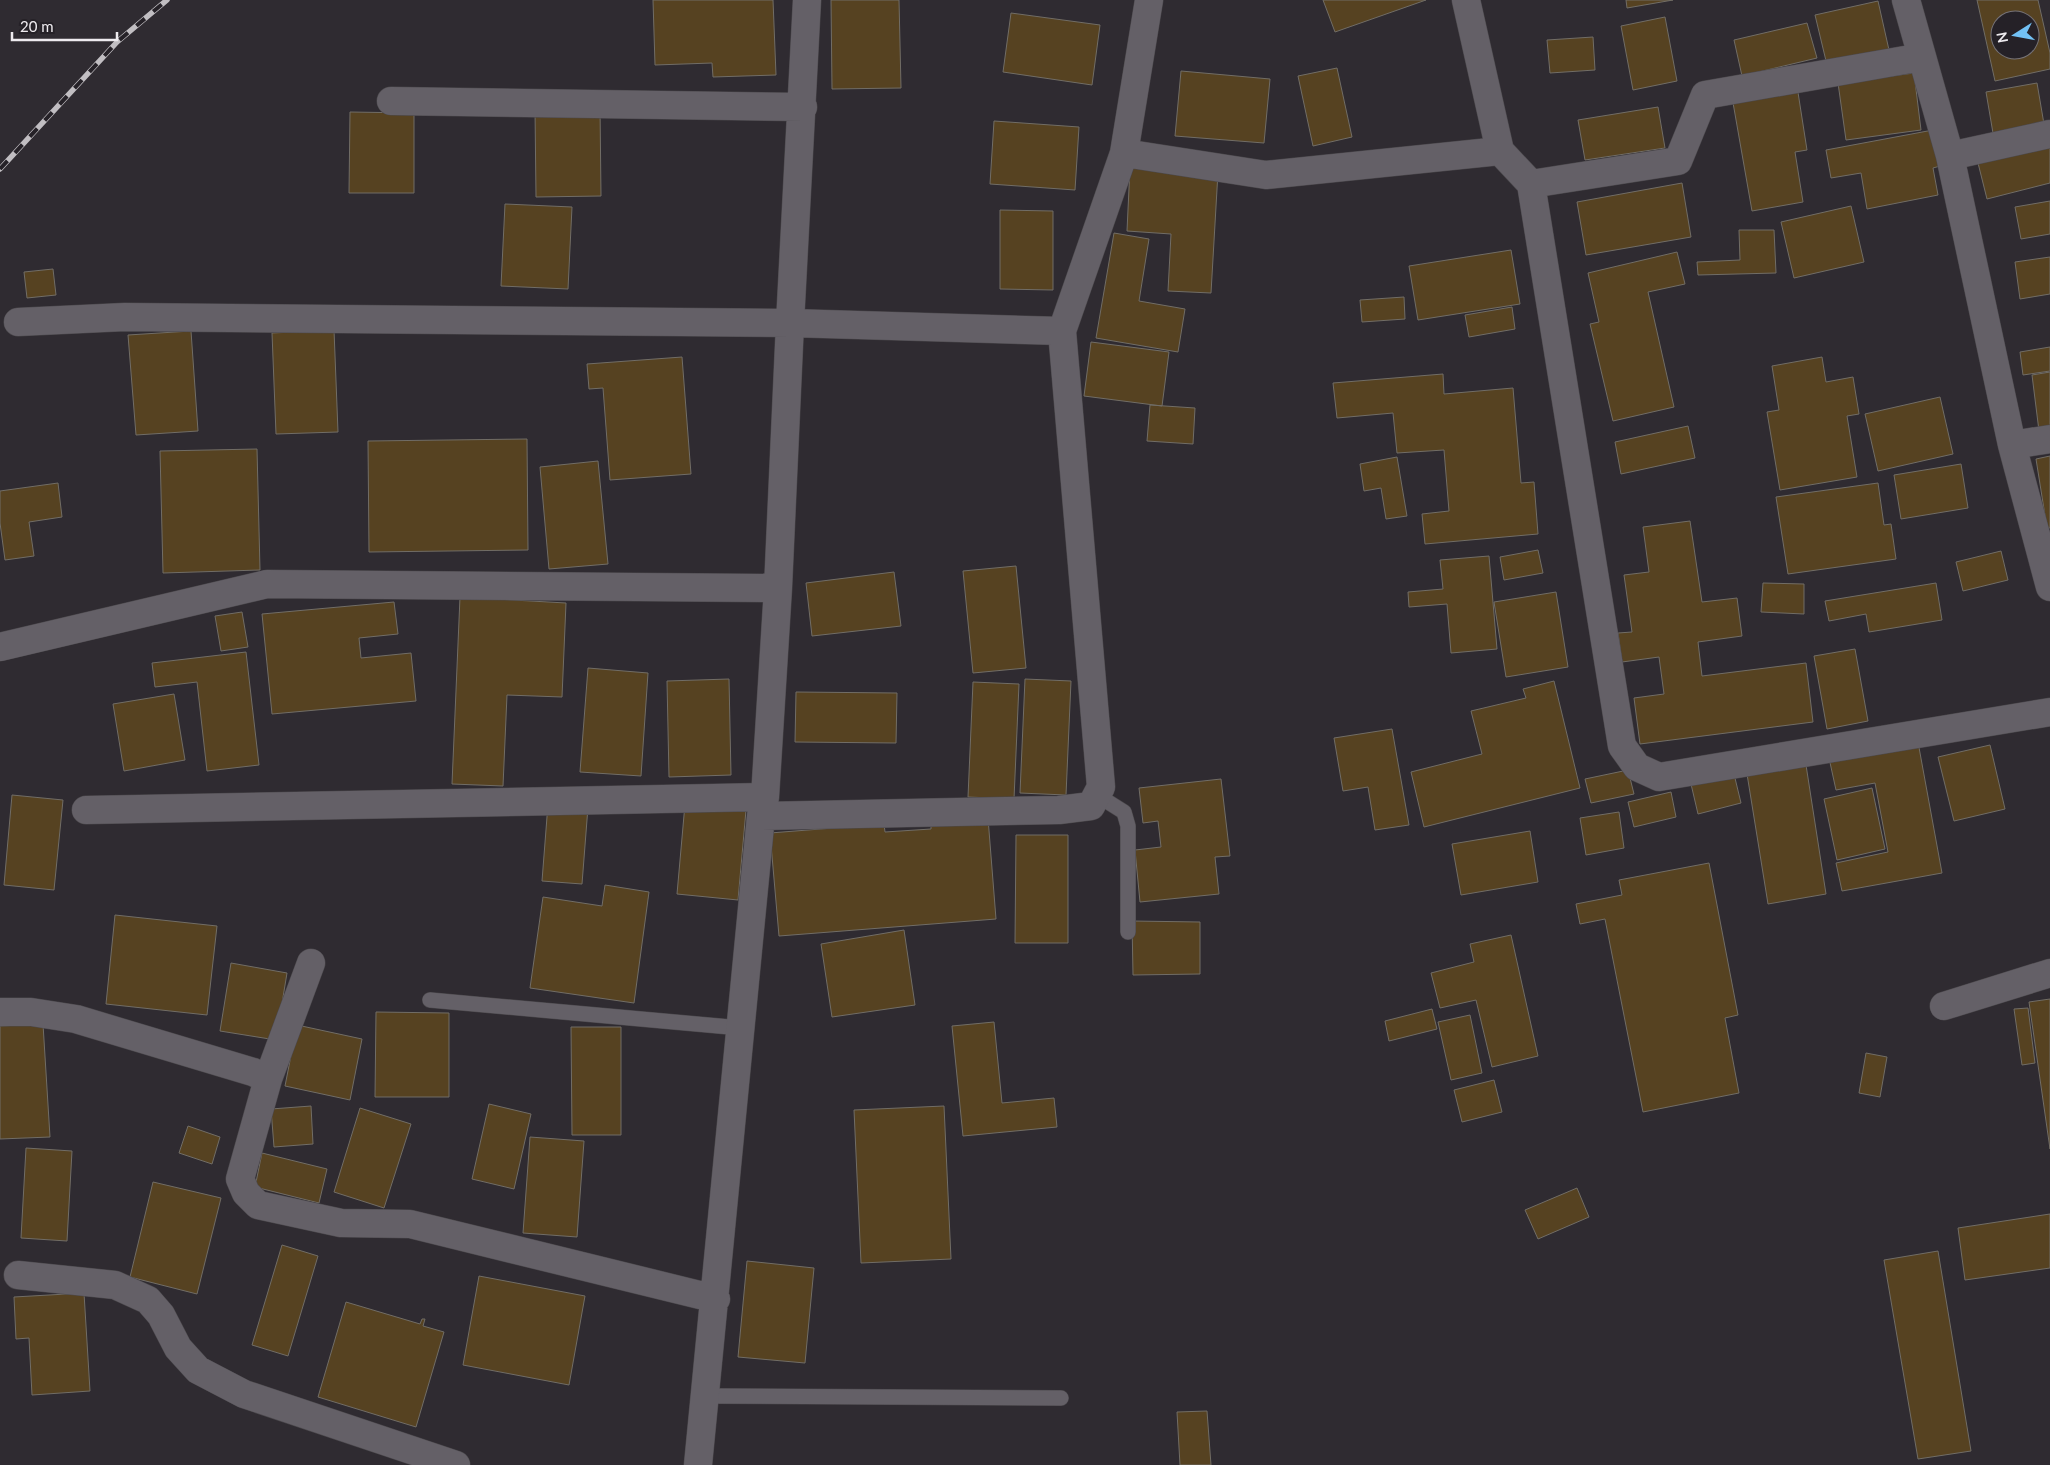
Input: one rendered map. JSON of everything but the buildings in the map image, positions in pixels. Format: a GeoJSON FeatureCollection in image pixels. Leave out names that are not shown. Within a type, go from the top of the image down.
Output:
{"type":"FeatureCollection","features":[{"type":"Feature","properties":{"kind":"street"},"geometry":{"type":"LineString","coordinates":[[698,1465],[763,807],[778,588],[807,0]]}},
{"type":"Feature","properties":{"kind":"street"},"geometry":{"type":"LineString","coordinates":[[86,810],[763,807],[1059,810],[1091,806],[1101,787],[1062,331],[1124,152],[1149,0]]}},
{"type":"Feature","properties":{"kind":"street"},"geometry":{"type":"LineString","coordinates":[[1466,0],[1500,151],[1531,184],[1622,746],[1637,767],[1659,777],[2050,712]]}},
{"type":"Feature","properties":{"kind":"street"},"geometry":{"type":"LineString","coordinates":[[1906,0],[1950,156],[2012,445],[2050,587]]}},
{"type":"Feature","properties":{"kind":"street"},"geometry":{"type":"LineString","coordinates":[[1531,184],[1678,160],[1705,95],[1922,57]]}},
{"type":"Feature","properties":{"kind":"street"},"geometry":{"type":"LineString","coordinates":[[391,101],[803,107]]}},
{"type":"Feature","properties":{"kind":"street"},"geometry":{"type":"LineString","coordinates":[[1950,156],[2050,134]]}},
{"type":"Feature","properties":{"kind":"street"},"geometry":{"type":"LineString","coordinates":[[1124,152],[1266,175],[1500,151]]}},
{"type":"Feature","properties":{"kind":"street"},"geometry":{"type":"LineString","coordinates":[[18,322],[125,317],[790,323],[1062,331]]}},
{"type":"Feature","properties":{"kind":"street"},"geometry":{"type":"LineString","coordinates":[[2012,445],[2050,439]]}},
{"type":"Feature","properties":{"kind":"street"},"geometry":{"type":"LineString","coordinates":[[0,647],[267,584],[778,588]]}},
{"type":"Feature","properties":{"kind":"street"},"geometry":{"type":"LineString","coordinates":[[311,963],[268,1079],[240,1179],[246,1193],[258,1204],[341,1223],[410,1224],[716,1298]]}},
{"type":"Feature","properties":{"kind":"street"},"geometry":{"type":"LineString","coordinates":[[1944,1006],[2050,973]]}},
{"type":"Feature","properties":{"kind":"street"},"geometry":{"type":"LineString","coordinates":[[0,1012],[32,1012],[76,1019],[253,1072],[268,1079]]}},
{"type":"Feature","properties":{"kind":"street"},"geometry":{"type":"LineString","coordinates":[[18,1275],[115,1285],[148,1300],[161,1315],[178,1348],[198,1370],[244,1394],[456,1465]]}},
{"type":"Feature","properties":{"kind":"lane"},"geometry":{"type":"LineString","coordinates":[[1097,795],[1124,812],[1128,826],[1128,932]]}},
{"type":"Feature","properties":{"kind":"lane"},"geometry":{"type":"LineString","coordinates":[[430,1000],[741,1028]]}},
{"type":"Feature","properties":{"kind":"lane"},"geometry":{"type":"LineString","coordinates":[[706,1396],[1061,1398]]}},
{"type":"Feature","properties":{"kind":"railway"},"geometry":{"type":"LineString","coordinates":[[0,169],[117,42],[167,0]]}}]}
